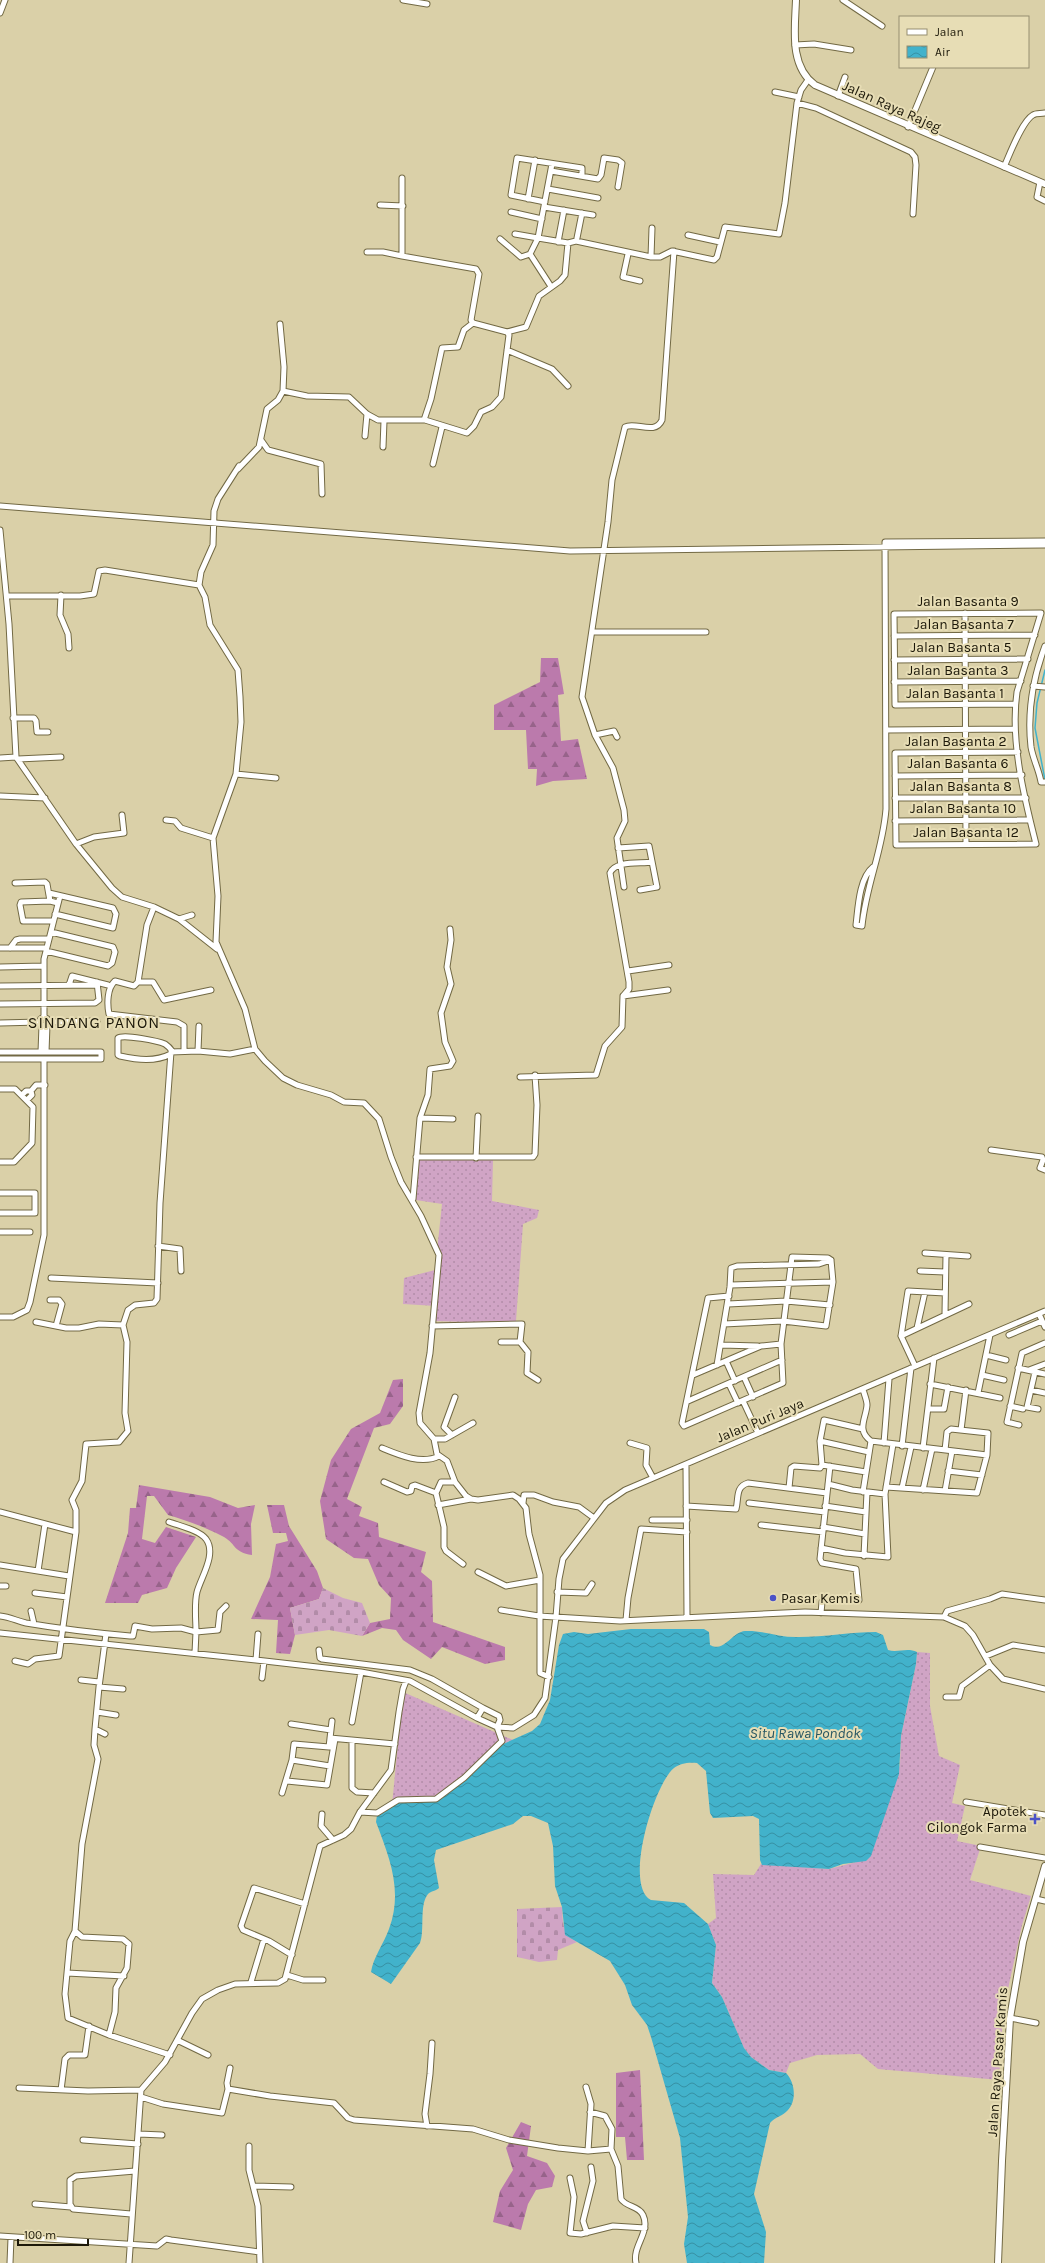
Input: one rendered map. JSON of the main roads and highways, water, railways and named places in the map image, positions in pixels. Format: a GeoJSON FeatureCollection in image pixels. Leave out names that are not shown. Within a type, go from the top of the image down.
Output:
{"type":"FeatureCollection","features":[{"type":"Feature","properties":{"kind":"main road","name":"Jalan Raya Rajeg"},"geometry":{"type":"LineString","coordinates":[[796,0],[794,45],[798,61],[808,80],[838,96],[908,127],[1042,183]]}},
{"type":"Feature","properties":{"kind":"main road","name":"Jalan Raya Pasar Kamis"},"geometry":{"type":"LineString","coordinates":[[998,2263],[1010,2018],[1023,1942],[1045,1866]]}},
{"type":"Feature","properties":{"kind":"water","name":"Situ Rawa Pondok"},"geometry":{"type":"Polygon","coordinates":[[[631,1629],[704,1629],[709,1632],[710,1645],[715,1647],[724,1644],[740,1632],[745,1631],[792,1637],[876,1632],[883,1635],[888,1650],[910,1650],[917,1652],[916,1664],[901,1736],[899,1774],[871,1856],[866,1861],[843,1864],[829,1869],[762,1865],[760,1860],[759,1819],[753,1816],[713,1818],[710,1813],[706,1771],[697,1763],[679,1765],[674,1768],[666,1778],[658,1793],[644,1835],[640,1876],[643,1891],[651,1900],[684,1903],[708,1924],[716,1945],[712,1983],[722,1997],[744,2048],[751,2057],[769,2070],[786,2073],[793,2086],[794,2096],[791,2106],[786,2112],[770,2123],[754,2194],[766,2232],[764,2263],[687,2263],[684,2244],[688,2217],[680,2138],[651,2037],[647,2025],[632,2005],[625,1985],[610,1961],[565,1935],[562,1907],[555,1886],[553,1846],[548,1823],[531,1816],[523,1816],[513,1824],[436,1850],[434,1860],[439,1888],[429,1893],[425,1899],[420,1943],[391,1984],[371,1972],[374,1961],[389,1929],[395,1901],[393,1875],[386,1849],[376,1822],[377,1815],[402,1801],[435,1801],[501,1745],[532,1731],[540,1724],[550,1700],[559,1645],[563,1634],[574,1632],[588,1634],[631,1629]]]}},
{"type":"Feature","properties":{"kind":"waterway"},"geometry":{"type":"LineString","coordinates":[[1045,670],[1037,703],[1035,728],[1045,780]]}},
{"type":"Feature","properties":{"kind":"place","name":"Pasar Kemis"},"geometry":{"type":"Point","coordinates":[773,1598]}},
{"type":"Feature","properties":{"kind":"place","name":"Apotek Cilongok Farma"},"geometry":{"type":"Point","coordinates":[1035,1819]}},
{"type":"Feature","properties":{"kind":"district","name":"SINDANG PANON"},"geometry":{"type":"Point","coordinates":[94,1022]}}]}
